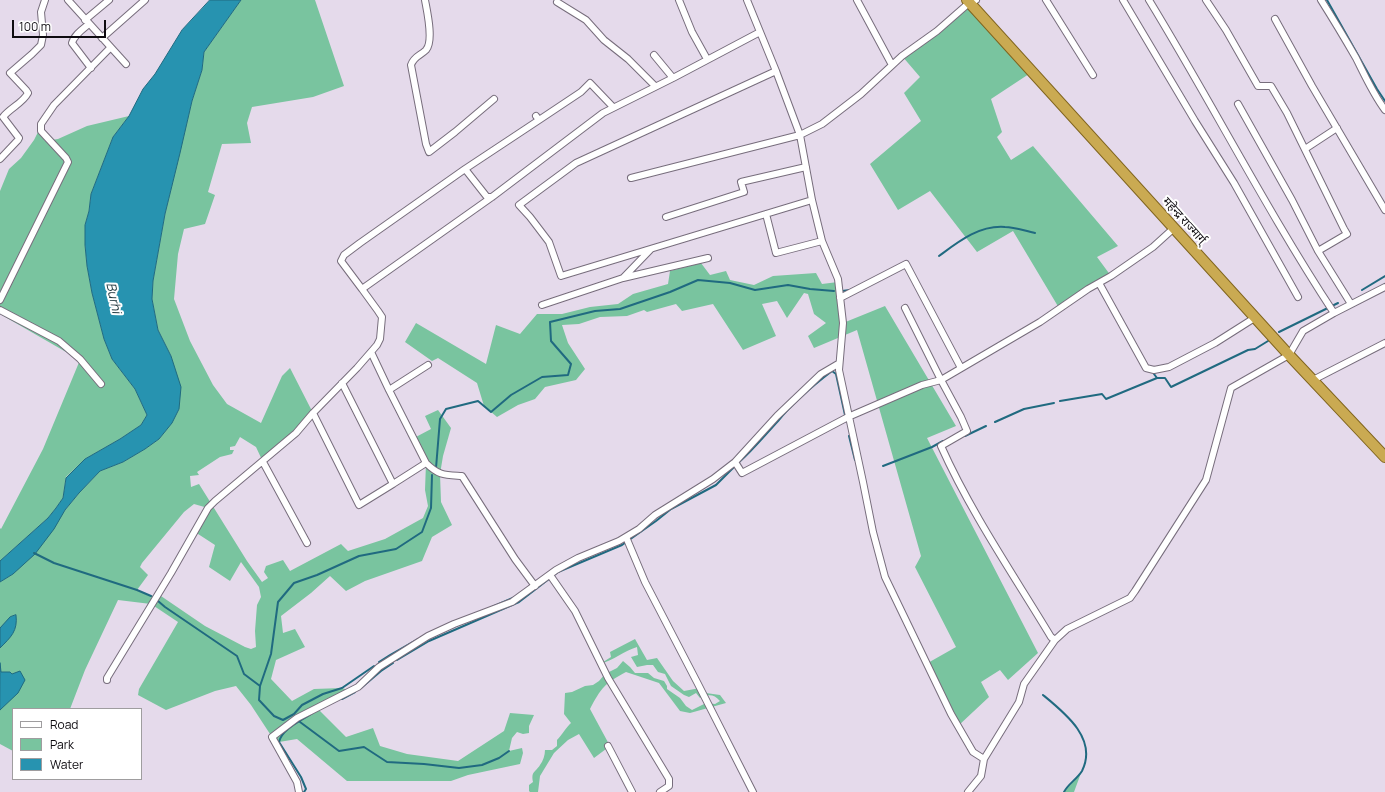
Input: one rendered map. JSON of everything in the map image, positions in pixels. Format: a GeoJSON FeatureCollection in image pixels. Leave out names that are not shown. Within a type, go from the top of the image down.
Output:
{"type":"FeatureCollection","features":[{"type":"Feature","properties":{"kind":"highway","name":"महेन्द्र राज्मार्ग्"},"geometry":{"type":"LineString","coordinates":[[970,1],[1289,355],[1385,457]]}},
{"type":"Feature","properties":{"kind":"street"},"geometry":{"type":"LineString","coordinates":[[0,159],[19,138],[3,117],[28,94],[10,73],[41,45],[43,35],[41,12],[45,0]]}},
{"type":"Feature","properties":{"kind":"street"},"geometry":{"type":"LineString","coordinates":[[91,68],[72,43],[87,22],[109,0]]}},
{"type":"Feature","properties":{"kind":"street"},"geometry":{"type":"LineString","coordinates":[[102,38],[145,0]]}},
{"type":"Feature","properties":{"kind":"street"},"geometry":{"type":"LineString","coordinates":[[424,0],[430,40],[427,49],[413,59],[411,65],[426,144],[429,152],[494,99]]}},
{"type":"Feature","properties":{"kind":"street"},"geometry":{"type":"LineString","coordinates":[[678,0],[692,32],[707,59]]}},
{"type":"Feature","properties":{"kind":"street"},"geometry":{"type":"LineString","coordinates":[[747,0],[800,135],[812,200],[822,241],[838,279],[842,323],[838,364],[848,417],[884,577],[951,714],[973,752],[984,759]]}},
{"type":"Feature","properties":{"kind":"street"},"geometry":{"type":"LineString","coordinates":[[857,0],[892,65]]}},
{"type":"Feature","properties":{"kind":"street"},"geometry":{"type":"LineString","coordinates":[[1046,0],[1093,75]]}},
{"type":"Feature","properties":{"kind":"street"},"geometry":{"type":"LineString","coordinates":[[1123,0],[1234,183],[1298,297]]}},
{"type":"Feature","properties":{"kind":"street"},"geometry":{"type":"LineString","coordinates":[[1149,0],[1258,189],[1311,278],[1334,313]]}},
{"type":"Feature","properties":{"kind":"street"},"geometry":{"type":"LineString","coordinates":[[1206,0],[1226,30],[1258,86],[1271,86],[1287,113],[1347,234],[1318,251]]}},
{"type":"Feature","properties":{"kind":"street"},"geometry":{"type":"LineString","coordinates":[[1321,0],[1330,13],[1371,88],[1385,110]]}},
{"type":"Feature","properties":{"kind":"street"},"geometry":{"type":"LineString","coordinates":[[69,1],[126,64]]}},
{"type":"Feature","properties":{"kind":"street"},"geometry":{"type":"LineString","coordinates":[[631,178],[800,135],[822,124],[862,94],[902,56],[937,31],[970,1]]}},
{"type":"Feature","properties":{"kind":"street"},"geometry":{"type":"LineString","coordinates":[[556,2],[586,20],[604,40],[628,59],[655,86]]}},
{"type":"Feature","properties":{"kind":"street"},"geometry":{"type":"LineString","coordinates":[[1275,19],[1385,210]]}},
{"type":"Feature","properties":{"kind":"street"},"geometry":{"type":"LineString","coordinates":[[362,289],[492,197],[603,113],[760,32]]}},
{"type":"Feature","properties":{"kind":"street"},"geometry":{"type":"LineString","coordinates":[[0,300],[68,162],[42,130],[41,124],[54,105],[110,48]]}},
{"type":"Feature","properties":{"kind":"street"},"geometry":{"type":"LineString","coordinates":[[654,55],[673,78]]}},
{"type":"Feature","properties":{"kind":"street"},"geometry":{"type":"LineString","coordinates":[[776,71],[576,163],[519,205],[549,242],[561,276],[812,200]]}},
{"type":"Feature","properties":{"kind":"street"},"geometry":{"type":"LineString","coordinates":[[107,680],[208,508],[296,433],[371,352],[380,339],[382,318],[378,310],[341,261],[344,255],[538,118],[581,92],[590,83],[613,107]]}},
{"type":"Feature","properties":{"kind":"street"},"geometry":{"type":"LineString","coordinates":[[1238,104],[1285,187],[1318,251],[1351,304]]}},
{"type":"Feature","properties":{"kind":"street"},"geometry":{"type":"LineString","coordinates":[[1305,149],[1337,128]]}},
{"type":"Feature","properties":{"kind":"street"},"geometry":{"type":"LineString","coordinates":[[666,217],[744,192],[740,182],[806,167]]}},
{"type":"Feature","properties":{"kind":"street"},"geometry":{"type":"LineString","coordinates":[[465,169],[487,197],[492,197]]}},
{"type":"Feature","properties":{"kind":"street"},"geometry":{"type":"LineString","coordinates":[[766,214],[776,253],[822,241]]}},
{"type":"Feature","properties":{"kind":"street"},"geometry":{"type":"LineString","coordinates":[[735,462],[742,473],[848,417],[922,385],[941,380],[1040,322],[1138,258],[1174,228]]}},
{"type":"Feature","properties":{"kind":"street"},"geometry":{"type":"LineString","coordinates":[[623,278],[652,248]]}},
{"type":"Feature","properties":{"kind":"street"},"geometry":{"type":"LineString","coordinates":[[542,305],[623,278],[708,258]]}},
{"type":"Feature","properties":{"kind":"street"},"geometry":{"type":"LineString","coordinates":[[840,298],[906,264],[961,368]]}},
{"type":"Feature","properties":{"kind":"street"},"geometry":{"type":"LineString","coordinates":[[1099,283],[1146,368],[1154,370],[1169,367],[1193,355],[1256,317]]}},
{"type":"Feature","properties":{"kind":"street"},"geometry":{"type":"LineString","coordinates":[[968,792],[981,776],[984,759],[1019,702],[1024,684],[1055,640],[1067,629],[1130,598],[1150,569],[1206,480],[1231,388],[1289,355],[1303,331],[1334,313],[1385,287]]}},
{"type":"Feature","properties":{"kind":"street"},"geometry":{"type":"LineString","coordinates":[[904,308],[967,431],[941,446],[960,486],[1051,637],[1055,640]]}},
{"type":"Feature","properties":{"kind":"street"},"geometry":{"type":"LineString","coordinates":[[0,310],[59,341],[80,359],[102,384]]}},
{"type":"Feature","properties":{"kind":"street"},"geometry":{"type":"LineString","coordinates":[[1313,380],[1385,343]]}},
{"type":"Feature","properties":{"kind":"street"},"geometry":{"type":"LineString","coordinates":[[371,352],[426,463],[434,471],[440,474],[462,476],[516,559],[536,586]]}},
{"type":"Feature","properties":{"kind":"street"},"geometry":{"type":"LineString","coordinates":[[389,390],[428,364]]}},
{"type":"Feature","properties":{"kind":"street"},"geometry":{"type":"LineString","coordinates":[[299,792],[297,782],[272,737],[297,718],[358,686],[379,667],[428,636],[454,624],[512,602],[550,575],[578,558],[619,542],[639,530],[655,515],[713,479],[735,462],[777,416],[821,374],[838,364]]}},
{"type":"Feature","properties":{"kind":"street"},"geometry":{"type":"LineString","coordinates":[[342,384],[393,484]]}},
{"type":"Feature","properties":{"kind":"street"},"geometry":{"type":"LineString","coordinates":[[313,413],[359,505],[426,463]]}},
{"type":"Feature","properties":{"kind":"street"},"geometry":{"type":"LineString","coordinates":[[263,462],[307,543]]}},
{"type":"Feature","properties":{"kind":"street"},"geometry":{"type":"LineString","coordinates":[[626,537],[645,582],[753,792]]}},
{"type":"Feature","properties":{"kind":"street"},"geometry":{"type":"LineString","coordinates":[[550,575],[575,611],[608,678],[669,779],[669,786],[660,792]]}},
{"type":"Feature","properties":{"kind":"street"},"geometry":{"type":"LineString","coordinates":[[608,746],[632,792]]}},
{"type":"Feature","properties":{"kind":"green space"},"geometry":{"type":"Polygon","coordinates":[[[241,0],[315,0],[344,86],[313,97],[252,107],[247,123],[251,143],[222,144],[208,192],[215,195],[205,224],[184,229],[178,254],[174,299],[190,341],[213,385],[227,404],[261,423],[282,376],[290,368],[313,413],[263,462],[256,447],[240,437],[235,446],[230,447],[230,450],[234,450],[232,454],[220,457],[197,472],[199,475],[190,476],[191,487],[199,484],[247,561],[262,582],[268,578],[264,572],[266,566],[283,560],[290,571],[341,544],[348,551],[385,539],[423,518],[428,506],[425,490],[426,463],[414,438],[431,429],[425,416],[438,410],[451,428],[443,456],[440,474],[441,502],[452,525],[432,537],[422,561],[365,581],[346,591],[330,576],[281,616],[283,633],[295,629],[305,647],[276,660],[271,679],[292,701],[314,689],[342,688],[351,691],[317,708],[346,737],[373,728],[380,746],[407,754],[458,761],[504,731],[510,713],[534,715],[529,726],[529,733],[523,734],[517,732],[512,738],[509,751],[522,748],[523,753],[520,764],[468,775],[451,781],[347,781],[297,739],[279,742],[272,737],[251,705],[236,686],[215,691],[166,710],[138,695],[139,689],[178,622],[151,604],[118,600],[85,670],[70,708],[12,708],[12,750],[0,744],[0,582],[13,574],[79,493],[100,471],[123,462],[159,439],[172,422],[179,409],[171,356],[158,330],[152,299],[153,281],[165,214],[192,101],[202,70],[204,52],[241,0]],[[194,504],[184,512],[142,563],[140,567],[148,575],[137,590],[151,596],[158,594],[205,626],[245,647],[251,649],[256,647],[255,631],[257,605],[261,597],[259,587],[241,562],[230,581],[209,567],[215,545],[195,532],[208,508],[194,504]]]}},
{"type":"Feature","properties":{"kind":"green space"},"geometry":{"type":"Polygon","coordinates":[[[969,3],[1032,72],[991,99],[1002,132],[997,137],[1011,160],[1033,146],[1118,246],[1097,257],[1111,276],[1059,308],[1013,231],[977,252],[930,191],[898,210],[870,164],[921,121],[904,93],[920,77],[902,56],[969,3]]]}},
{"type":"Feature","properties":{"kind":"green space"},"geometry":{"type":"Polygon","coordinates":[[[129,116],[113,137],[91,194],[89,211],[85,225],[85,245],[92,293],[104,339],[112,359],[135,389],[147,415],[141,425],[85,459],[66,477],[63,498],[56,508],[48,518],[0,561],[0,528],[1,529],[43,449],[80,360],[0,314],[0,191],[9,169],[21,158],[34,140],[39,130],[45,141],[58,139],[87,126],[129,116]]]}},
{"type":"Feature","properties":{"kind":"green space"},"geometry":{"type":"Polygon","coordinates":[[[701,263],[710,275],[726,271],[730,280],[754,285],[773,276],[816,273],[822,284],[838,282],[843,323],[885,306],[956,426],[927,438],[1038,653],[1008,680],[1000,670],[981,682],[989,697],[958,726],[926,664],[956,647],[915,567],[921,556],[857,330],[814,348],[808,336],[826,323],[814,314],[808,294],[804,293],[787,318],[777,301],[762,304],[776,336],[743,350],[713,304],[682,311],[676,304],[647,312],[644,310],[627,316],[600,317],[579,324],[562,325],[568,343],[585,369],[576,380],[545,387],[535,399],[518,405],[497,417],[484,406],[477,383],[438,358],[432,361],[405,342],[416,323],[486,364],[496,325],[520,334],[537,314],[562,314],[590,307],[618,304],[633,294],[668,284],[670,271],[701,263]]]}},
{"type":"Feature","properties":{"kind":"green space"},"geometry":{"type":"Polygon","coordinates":[[[635,639],[647,660],[657,658],[673,681],[684,691],[700,688],[706,693],[720,695],[726,703],[690,713],[680,711],[659,683],[626,672],[613,679],[604,687],[590,709],[610,746],[594,758],[579,734],[568,740],[554,753],[540,776],[538,792],[530,792],[529,785],[533,782],[533,774],[542,762],[545,750],[552,750],[557,746],[557,740],[571,723],[564,714],[565,693],[572,692],[585,686],[593,685],[605,674],[617,668],[623,661],[635,673],[648,673],[654,678],[664,681],[667,689],[680,698],[686,706],[692,710],[706,703],[715,704],[720,701],[711,695],[700,698],[696,693],[689,697],[684,695],[671,686],[665,674],[658,672],[653,665],[637,667],[631,657],[638,655],[637,647],[600,664],[611,657],[610,652],[635,639]]]}},
{"type":"Feature","properties":{"kind":"green space"},"geometry":{"type":"Polygon","coordinates":[[[1081,773],[1074,792],[1064,792],[1081,773]]]}},
{"type":"Feature","properties":{"kind":"water","name":"Burhi"},"geometry":{"type":"Polygon","coordinates":[[[210,0],[241,0],[204,52],[202,70],[192,101],[165,214],[153,281],[152,299],[158,330],[171,356],[181,387],[179,409],[172,423],[159,439],[123,462],[100,471],[65,510],[54,529],[35,554],[13,574],[0,582],[0,561],[48,518],[56,508],[63,498],[66,478],[85,459],[141,425],[147,415],[135,389],[112,359],[104,339],[92,293],[87,266],[85,225],[89,211],[91,194],[113,137],[129,116],[143,89],[155,74],[182,30],[210,0]]]}},
{"type":"Feature","properties":{"kind":"water"},"geometry":{"type":"Polygon","coordinates":[[[16,615],[15,630],[0,648],[0,628],[10,617],[16,615]]]}},
{"type":"Feature","properties":{"kind":"water"},"geometry":{"type":"Polygon","coordinates":[[[0,663],[1,672],[10,672],[12,674],[20,671],[25,680],[18,693],[0,710],[0,663]]]}},
{"type":"Feature","properties":{"kind":"waterway"},"geometry":{"type":"LineString","coordinates":[[1327,0],[1385,101]]}},
{"type":"Feature","properties":{"kind":"waterway"},"geometry":{"type":"LineString","coordinates":[[939,256],[969,236],[986,229],[995,227],[1009,227],[1035,233]]}},
{"type":"Feature","properties":{"kind":"waterway"},"geometry":{"type":"LineString","coordinates":[[1362,290],[1385,276]]}},
{"type":"Feature","properties":{"kind":"waterway"},"geometry":{"type":"LineString","coordinates":[[436,468],[440,419],[446,409],[478,401],[491,412],[511,395],[542,377],[568,375],[571,364],[551,341],[550,322],[595,311],[620,309],[670,292],[698,280],[730,283],[755,290],[788,285],[834,291]]}},
{"type":"Feature","properties":{"kind":"waterway"},"geometry":{"type":"LineString","coordinates":[[842,291],[850,290]]}},
{"type":"Feature","properties":{"kind":"waterway"},"geometry":{"type":"LineString","coordinates":[[1279,332],[1338,303]]}},
{"type":"Feature","properties":{"kind":"waterway"},"geometry":{"type":"LineString","coordinates":[[1154,374],[1157,378],[1165,378],[1171,387],[1248,350],[1255,349],[1268,341]]}},
{"type":"Feature","properties":{"kind":"waterway"},"geometry":{"type":"LineString","coordinates":[[738,463],[754,448],[797,401],[832,371],[836,374],[845,415]]}},
{"type":"Feature","properties":{"kind":"waterway"},"geometry":{"type":"LineString","coordinates":[[1060,401],[1102,394],[1106,399],[1157,378]]}},
{"type":"Feature","properties":{"kind":"waterway"},"geometry":{"type":"LineString","coordinates":[[995,422],[1024,409],[1054,403]]}},
{"type":"Feature","properties":{"kind":"waterway"},"geometry":{"type":"LineString","coordinates":[[965,436],[986,426]]}},
{"type":"Feature","properties":{"kind":"waterway"},"geometry":{"type":"LineString","coordinates":[[849,436],[855,460]]}},
{"type":"Feature","properties":{"kind":"waterway"},"geometry":{"type":"LineString","coordinates":[[883,466],[932,447],[943,441]]}},
{"type":"Feature","properties":{"kind":"waterway"},"geometry":{"type":"LineString","coordinates":[[397,660],[429,641],[519,602],[558,572],[622,545],[671,509],[716,485],[734,467]]}},
{"type":"Feature","properties":{"kind":"waterway"},"geometry":{"type":"LineString","coordinates":[[158,601],[237,656],[244,674],[260,686],[271,654],[278,602],[294,583],[317,575],[359,556],[396,549],[422,532],[431,508],[432,475]]}},
{"type":"Feature","properties":{"kind":"waterway"},"geometry":{"type":"LineString","coordinates":[[34,553],[54,563],[151,596]]}},
{"type":"Feature","properties":{"kind":"waterway"},"geometry":{"type":"LineString","coordinates":[[492,607],[515,597]]}},
{"type":"Feature","properties":{"kind":"waterway"},"geometry":{"type":"LineString","coordinates":[[379,662],[418,639]]}},
{"type":"Feature","properties":{"kind":"waterway"},"geometry":{"type":"LineString","coordinates":[[361,688],[393,663]]}},
{"type":"Feature","properties":{"kind":"waterway"},"geometry":{"type":"LineString","coordinates":[[260,686],[259,700],[274,716],[283,720],[294,714],[302,705],[323,694],[342,688],[374,666]]}},
{"type":"Feature","properties":{"kind":"waterway"},"geometry":{"type":"LineString","coordinates":[[342,699],[355,692]]}},
{"type":"Feature","properties":{"kind":"waterway"},"geometry":{"type":"LineString","coordinates":[[1043,695],[1061,710],[1077,728],[1086,748],[1086,759],[1082,771],[1064,792]]}},
{"type":"Feature","properties":{"kind":"waterway"},"geometry":{"type":"LineString","coordinates":[[304,792],[306,789],[301,777],[279,742],[288,728],[314,712]]}},
{"type":"Feature","properties":{"kind":"waterway"},"geometry":{"type":"LineString","coordinates":[[300,722],[339,751],[364,747],[387,762],[459,768],[482,765],[499,758],[509,751]]}}]}
